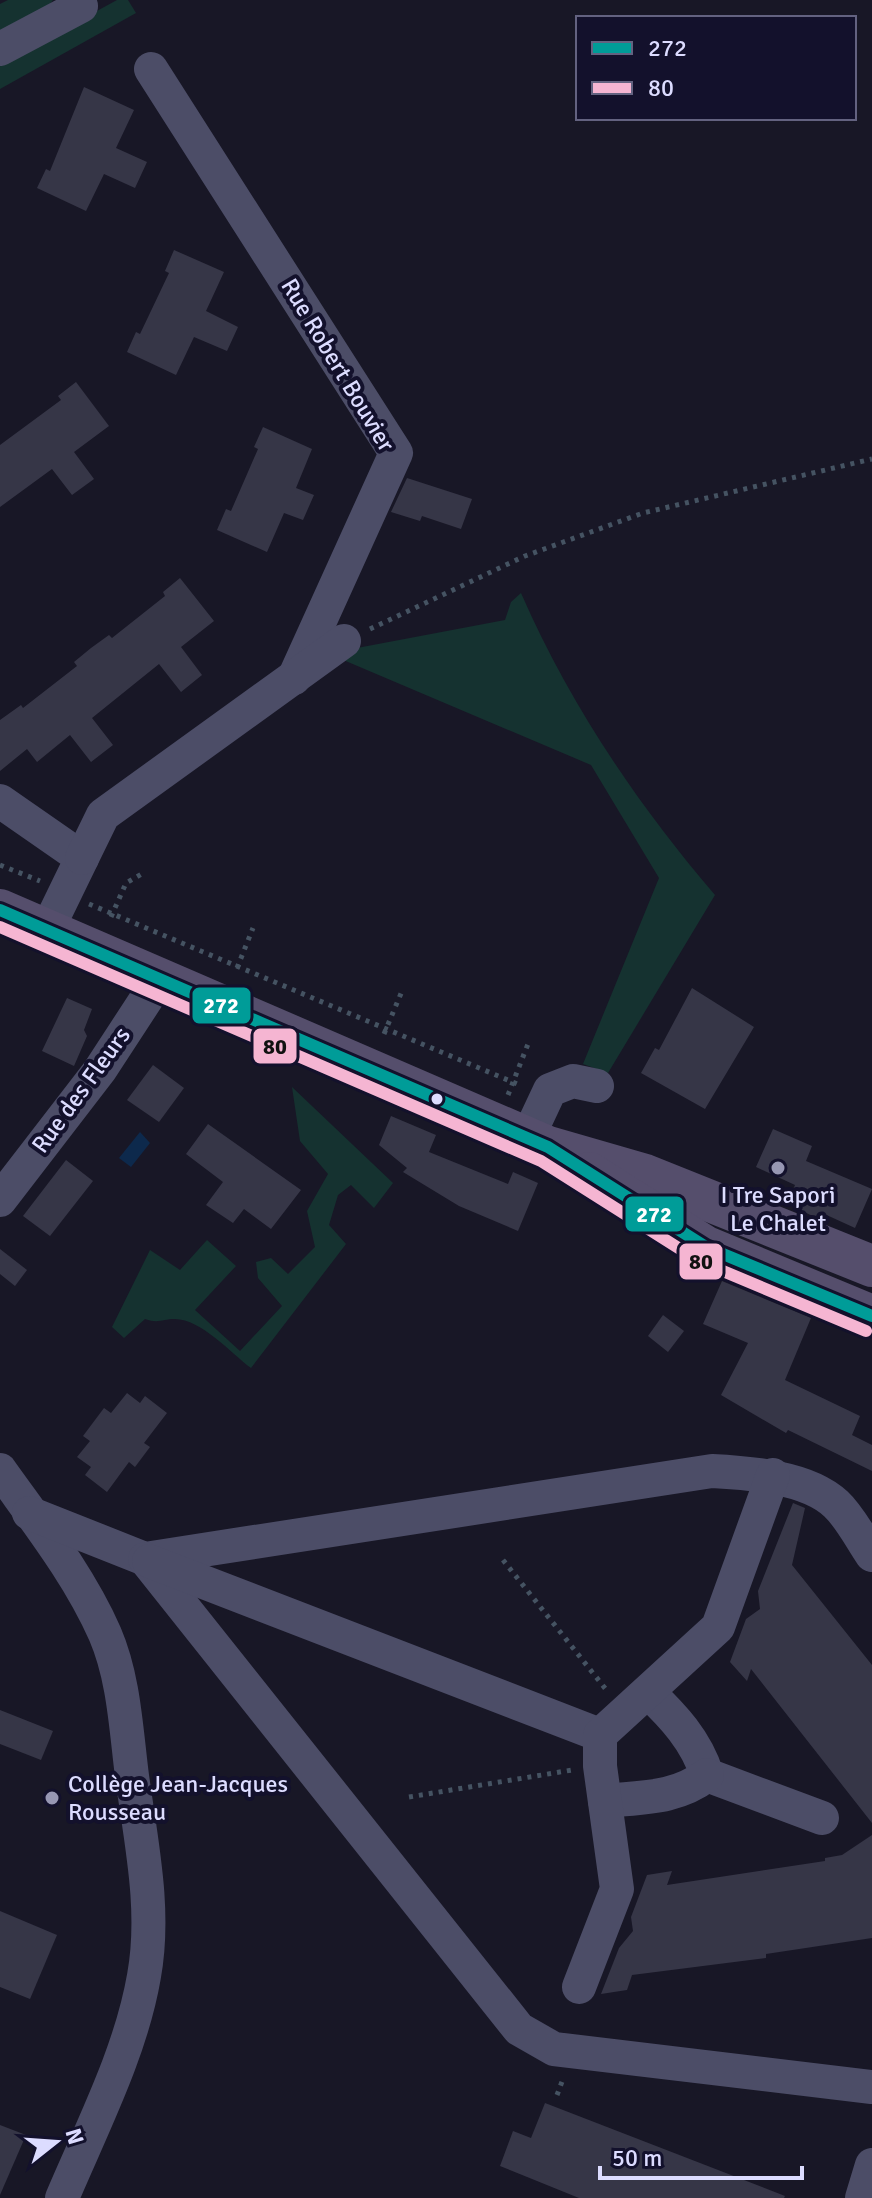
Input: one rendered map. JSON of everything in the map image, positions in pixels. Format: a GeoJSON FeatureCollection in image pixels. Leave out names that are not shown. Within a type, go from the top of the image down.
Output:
{"type":"FeatureCollection","features":[{"type":"Feature","properties":{"kind":"main road"},"geometry":{"type":"LineString","coordinates":[[0,910],[160,978],[218,1008],[524,1137],[671,1203],[826,1245],[872,1268],[863,1313],[706,1247],[671,1203]]}},
{"type":"Feature","properties":{"kind":"street"},"geometry":{"type":"LineString","coordinates":[[0,49],[81,6],[78,0]]}},
{"type":"Feature","properties":{"kind":"street","name":"Rue Robert Bouvier"},"geometry":{"type":"LineString","coordinates":[[151,69],[396,453],[294,678]]}},
{"type":"Feature","properties":{"kind":"street","name":"Rue Robert Bouvier"},"geometry":{"type":"LineString","coordinates":[[47,930],[103,815],[344,641]]}},
{"type":"Feature","properties":{"kind":"street"},"geometry":{"type":"LineString","coordinates":[[0,801],[82,858]]}},
{"type":"Feature","properties":{"kind":"street","name":"Rue des Fleurs"},"geometry":{"type":"LineString","coordinates":[[0,1200],[100,1070],[160,978]]}},
{"type":"Feature","properties":{"kind":"street"},"geometry":{"type":"LineString","coordinates":[[524,1137],[543,1099],[564,1082],[578,1081],[597,1086]]}},
{"type":"Feature","properties":{"kind":"street"},"geometry":{"type":"LineString","coordinates":[[0,1470],[85,1595],[113,1659],[120,1684],[147,1895],[149,1937],[144,1977],[132,2022],[62,2198]]}},
{"type":"Feature","properties":{"kind":"street"},"geometry":{"type":"LineString","coordinates":[[145,1559],[712,1471],[773,1475],[835,1503],[872,1530]]}},
{"type":"Feature","properties":{"kind":"street"},"geometry":{"type":"LineString","coordinates":[[579,1987],[617,1889],[600,1750],[636,1701],[718,1627],[773,1475]]}},
{"type":"Feature","properties":{"kind":"street"},"geometry":{"type":"LineString","coordinates":[[835,1503],[872,1555]]}},
{"type":"Feature","properties":{"kind":"street"},"geometry":{"type":"LineString","coordinates":[[29,1513],[600,1750]]}},
{"type":"Feature","properties":{"kind":"street"},"geometry":{"type":"LineString","coordinates":[[145,1559],[519,2029],[554,2049],[872,2087]]}},
{"type":"Feature","properties":{"kind":"street"},"geometry":{"type":"LineString","coordinates":[[636,1701],[676,1719],[702,1759],[707,1775]]}},
{"type":"Feature","properties":{"kind":"street"},"geometry":{"type":"LineString","coordinates":[[605,1801],[670,1795],[689,1789],[707,1775]]}},
{"type":"Feature","properties":{"kind":"street"},"geometry":{"type":"LineString","coordinates":[[707,1775],[822,1818]]}},
{"type":"Feature","properties":{"kind":"street"},"geometry":{"type":"LineString","coordinates":[[864,2198],[872,2165]]}},
{"type":"Feature","properties":{"kind":"street"},"geometry":{"type":"LineString","coordinates":[[864,2198],[872,2191]]}},
{"type":"Feature","properties":{"kind":"path"},"geometry":{"type":"LineString","coordinates":[[344,641],[525,556],[643,513],[872,459]]}},
{"type":"Feature","properties":{"kind":"path"},"geometry":{"type":"LineString","coordinates":[[0,865],[513,1083],[543,1099]]}},
{"type":"Feature","properties":{"kind":"path"},"geometry":{"type":"LineString","coordinates":[[218,1008],[253,928]]}},
{"type":"Feature","properties":{"kind":"path"},"geometry":{"type":"LineString","coordinates":[[367,1071],[402,991]]}},
{"type":"Feature","properties":{"kind":"path"},"geometry":{"type":"LineString","coordinates":[[524,1137],[513,1083],[528,1044]]}},
{"type":"Feature","properties":{"kind":"path"},"geometry":{"type":"LineString","coordinates":[[503,1560],[636,1701]]}},
{"type":"Feature","properties":{"kind":"path"},"geometry":{"type":"LineString","coordinates":[[409,1797],[600,1750]]}},
{"type":"Feature","properties":{"kind":"green space"},"geometry":{"type":"Polygon","coordinates":[[[8,0],[53,0],[47,8],[0,33],[0,4],[8,0]]]}},
{"type":"Feature","properties":{"kind":"green space"},"geometry":{"type":"Polygon","coordinates":[[[117,0],[128,0],[136,13],[0,89],[0,64],[117,0]]]}},
{"type":"Feature","properties":{"kind":"green space"},"geometry":{"type":"Polygon","coordinates":[[[521,593],[561,674],[607,751],[659,825],[715,895],[608,1073],[583,1064],[659,878],[591,765],[341,659],[357,648],[505,620],[511,602],[521,593]]]}},
{"type":"Feature","properties":{"kind":"green space"},"geometry":{"type":"Polygon","coordinates":[[[292,1087],[393,1183],[374,1208],[351,1185],[338,1195],[329,1225],[346,1244],[251,1368],[216,1338],[185,1321],[145,1319],[124,1338],[112,1327],[150,1250],[180,1270],[207,1240],[236,1266],[195,1310],[240,1351],[282,1306],[258,1278],[256,1262],[271,1258],[288,1274],[315,1247],[307,1211],[328,1174],[300,1141],[292,1087]]]}},
{"type":"Feature","properties":{"kind":"water"},"geometry":{"type":"Polygon","coordinates":[[[140,1132],[150,1143],[131,1167],[119,1158],[140,1132]]]}},
{"type":"Feature","properties":{"kind":"building"},"geometry":{"type":"Polygon","coordinates":[[[84,87],[134,110],[116,148],[147,162],[135,188],[104,174],[86,211],[37,188],[46,169],[50,171],[84,87]]]}},
{"type":"Feature","properties":{"kind":"building"},"geometry":{"type":"Polygon","coordinates":[[[174,250],[224,272],[206,311],[238,327],[227,351],[194,337],[176,375],[127,352],[136,332],[140,334],[169,273],[165,271],[174,250]]]}},
{"type":"Feature","properties":{"kind":"building"},"geometry":{"type":"Polygon","coordinates":[[[76,382],[109,426],[74,452],[94,479],[72,495],[52,469],[0,507],[0,445],[61,400],[58,396],[76,382]]]}},
{"type":"Feature","properties":{"kind":"building"},"geometry":{"type":"Polygon","coordinates":[[[263,427],[312,449],[296,488],[314,495],[303,520],[284,513],[267,552],[217,530],[226,509],[231,511],[258,449],[254,447],[263,427]]]}},
{"type":"Feature","properties":{"kind":"building"},"geometry":{"type":"Polygon","coordinates":[[[407,478],[472,499],[461,529],[422,516],[420,521],[391,512],[407,478]]]}},
{"type":"Feature","properties":{"kind":"building"},"geometry":{"type":"Polygon","coordinates":[[[180,578],[214,621],[181,647],[202,675],[181,692],[159,664],[92,718],[113,745],[91,762],[70,735],[37,762],[27,749],[0,771],[0,720],[21,705],[23,708],[77,666],[74,662],[109,635],[112,638],[165,596],[163,592],[180,578]]]}},
{"type":"Feature","properties":{"kind":"building"},"geometry":{"type":"Polygon","coordinates":[[[692,988],[754,1027],[705,1109],[641,1073],[655,1048],[659,1050],[692,988]]]}},
{"type":"Feature","properties":{"kind":"building"},"geometry":{"type":"Polygon","coordinates":[[[67,998],[92,1009],[84,1030],[87,1036],[74,1066],[42,1051],[67,998]]]}},
{"type":"Feature","properties":{"kind":"building"},"geometry":{"type":"Polygon","coordinates":[[[153,1065],[184,1088],[159,1122],[127,1100],[153,1065]]]}},
{"type":"Feature","properties":{"kind":"building"},"geometry":{"type":"Polygon","coordinates":[[[391,1116],[436,1135],[429,1152],[508,1184],[513,1172],[538,1183],[518,1231],[459,1206],[403,1172],[407,1168],[379,1145],[391,1116]]]}},
{"type":"Feature","properties":{"kind":"building"},"geometry":{"type":"Polygon","coordinates":[[[208,1124],[301,1190],[271,1229],[244,1209],[233,1223],[206,1205],[223,1182],[186,1154],[208,1124]]]}},
{"type":"Feature","properties":{"kind":"building"},"geometry":{"type":"Polygon","coordinates":[[[773,1129],[812,1146],[806,1161],[872,1189],[855,1228],[820,1212],[817,1218],[787,1204],[795,1185],[756,1167],[773,1129]]]}},
{"type":"Feature","properties":{"kind":"building"},"geometry":{"type":"Polygon","coordinates":[[[66,1160],[93,1181],[50,1236],[23,1216],[66,1160]]]}},
{"type":"Feature","properties":{"kind":"building"},"geometry":{"type":"Polygon","coordinates":[[[0,1249],[27,1270],[15,1286],[0,1274],[0,1249]]]}},
{"type":"Feature","properties":{"kind":"building"},"geometry":{"type":"Polygon","coordinates":[[[722,1281],[811,1318],[785,1380],[860,1416],[852,1435],[872,1445],[872,1471],[788,1430],[786,1433],[721,1395],[748,1343],[703,1324],[722,1281]]]}},
{"type":"Feature","properties":{"kind":"building"},"geometry":{"type":"Polygon","coordinates":[[[663,1315],[684,1331],[668,1352],[648,1336],[663,1315]]]}},
{"type":"Feature","properties":{"kind":"building"},"geometry":{"type":"Polygon","coordinates":[[[127,1393],[140,1403],[145,1396],[167,1413],[144,1443],[150,1447],[135,1467],[129,1462],[107,1492],[85,1475],[91,1467],[77,1457],[90,1441],[83,1436],[104,1408],[111,1413],[127,1393]]]}},
{"type":"Feature","properties":{"kind":"building"},"geometry":{"type":"Polygon","coordinates":[[[793,1503],[805,1508],[792,1565],[872,1665],[872,1823],[751,1669],[747,1681],[730,1662],[746,1619],[760,1609],[758,1591],[793,1503]]]}},
{"type":"Feature","properties":{"kind":"building"},"geometry":{"type":"Polygon","coordinates":[[[0,1710],[53,1731],[41,1760],[0,1744],[0,1710]]]}},
{"type":"Feature","properties":{"kind":"building"},"geometry":{"type":"Polygon","coordinates":[[[872,1835],[872,1938],[766,1954],[766,1958],[632,1975],[627,1990],[601,1994],[619,1948],[633,1931],[631,1917],[647,1875],[672,1871],[667,1885],[825,1861],[825,1858],[842,1855],[872,1835]]]}},
{"type":"Feature","properties":{"kind":"building"},"geometry":{"type":"Polygon","coordinates":[[[0,1911],[57,1935],[30,1999],[0,1987],[0,1911]]]}},
{"type":"Feature","properties":{"kind":"building"},"geometry":{"type":"Polygon","coordinates":[[[545,2103],[785,2196],[579,2198],[500,2166],[513,2131],[531,2138],[545,2103]]]}},
{"type":"Feature","properties":{"kind":"building"},"geometry":{"type":"Polygon","coordinates":[[[0,2125],[26,2135],[0,2195],[0,2125]]]}},
{"type":"Feature","properties":{"kind":"transit line","name":"272"},"geometry":{"type":"LineString","coordinates":[[0,910],[548,1147],[706,1247],[872,1316]]}},
{"type":"Feature","properties":{"kind":"transit line","name":"80"},"geometry":{"type":"LineString","coordinates":[[0,927],[541,1161],[699,1261],[866,1331]]}},
{"type":"Feature","properties":{"kind":"place","name":"I Tre Sapori Le Chalet"},"geometry":{"type":"Point","coordinates":[778,1168]}},
{"type":"Feature","properties":{"kind":"place","name":"Collège Jean-Jacques Rousseau"},"geometry":{"type":"Point","coordinates":[52,1798]}}]}
